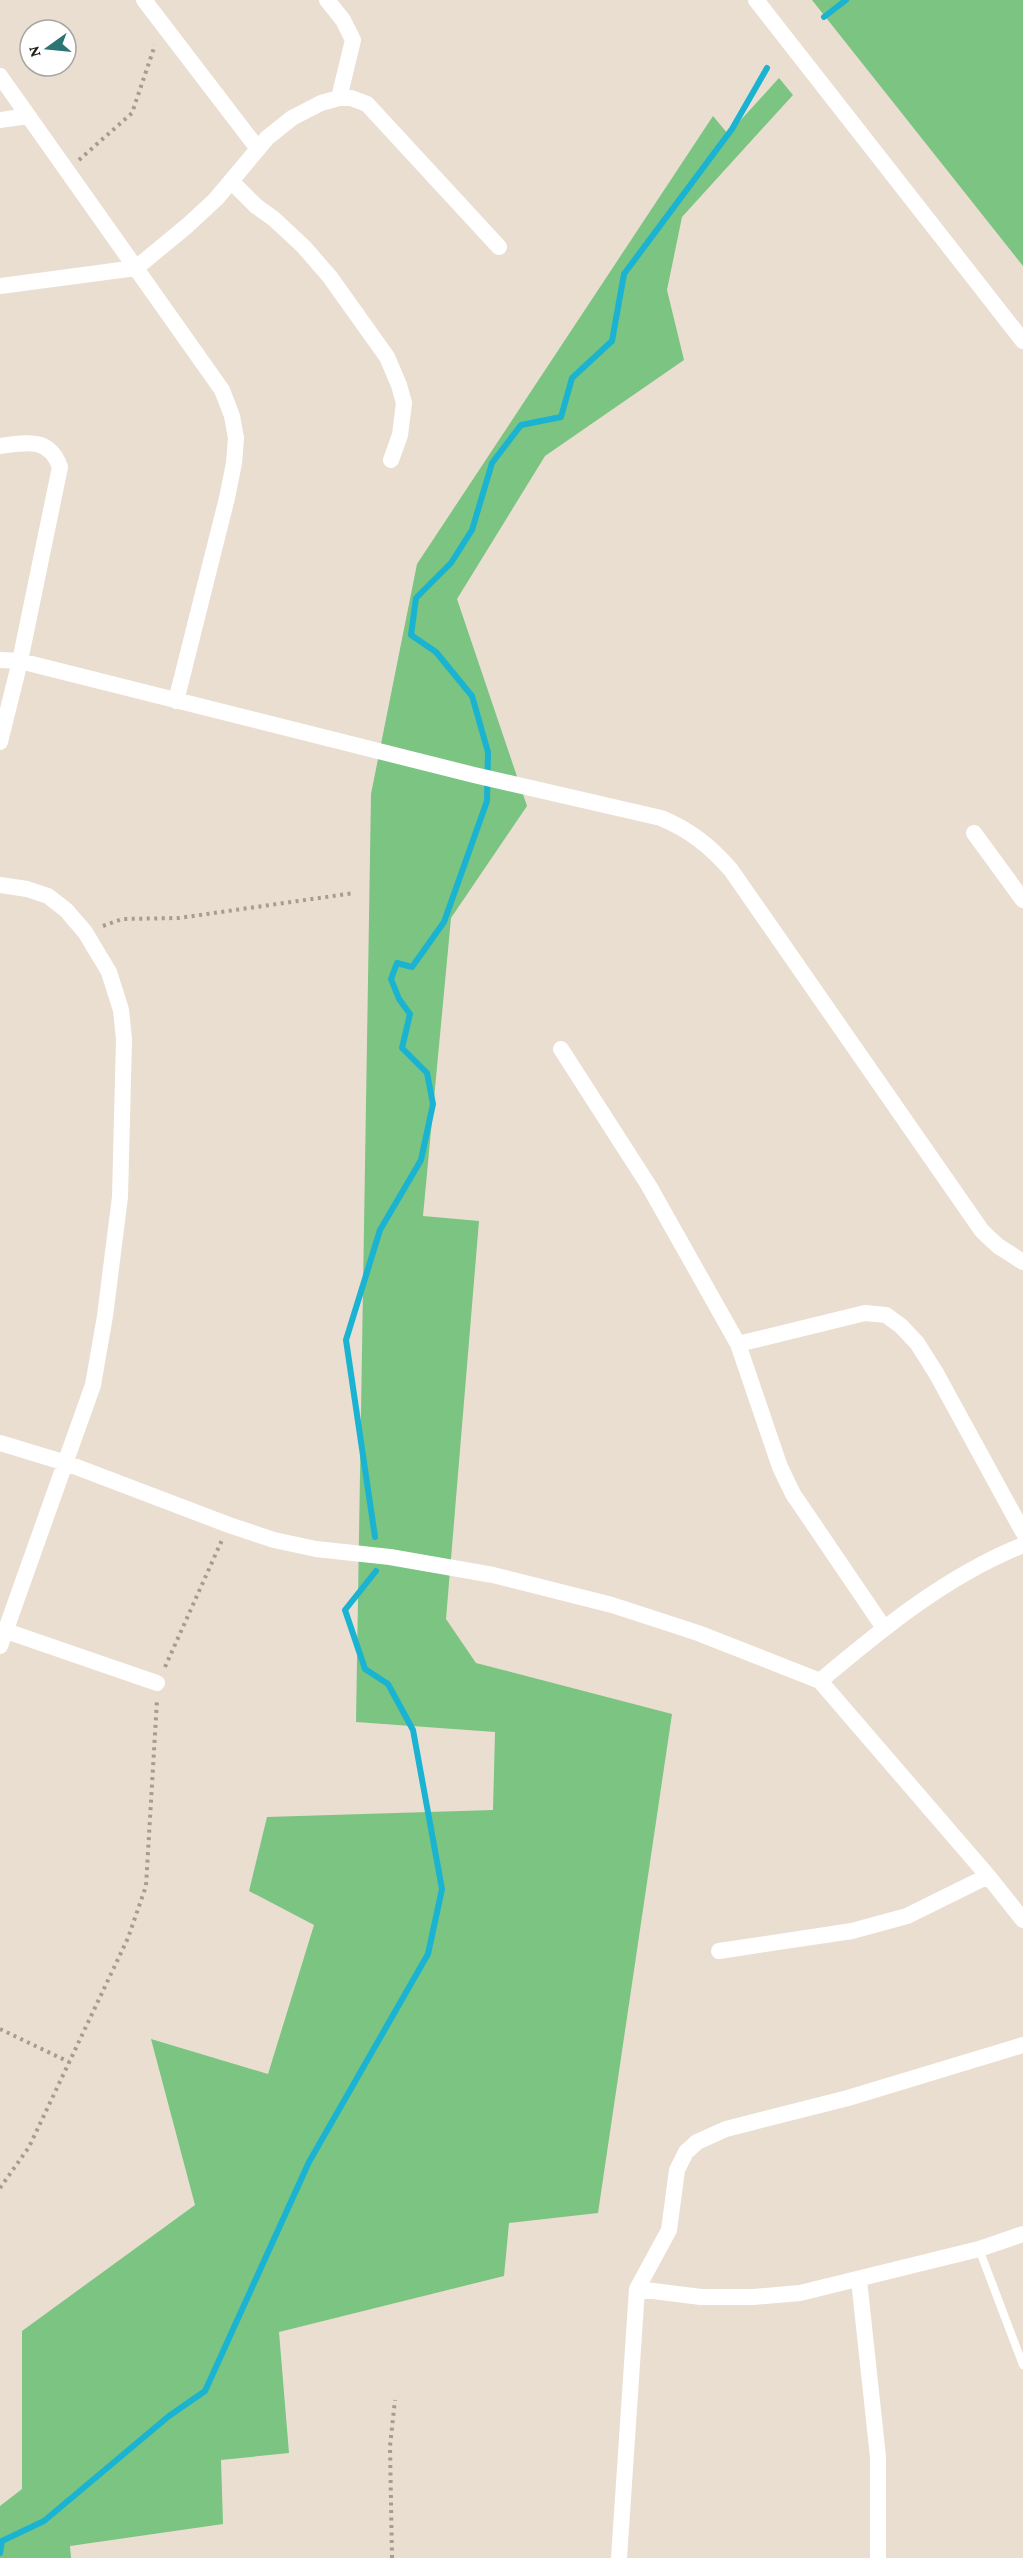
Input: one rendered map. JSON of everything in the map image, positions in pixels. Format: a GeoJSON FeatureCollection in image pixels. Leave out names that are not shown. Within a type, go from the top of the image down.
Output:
{"type":"FeatureCollection","features":[{"type":"Feature","properties":{"kind":"street"},"geometry":{"type":"LineString","coordinates":[[144,0],[258,149]]}},
{"type":"Feature","properties":{"kind":"street"},"geometry":{"type":"LineString","coordinates":[[327,0],[344,20],[353,40],[339,98]]}},
{"type":"Feature","properties":{"kind":"street"},"geometry":{"type":"LineString","coordinates":[[756,0],[1023,340]]}},
{"type":"Feature","properties":{"kind":"street"},"geometry":{"type":"LineString","coordinates":[[0,76],[222,390],[232,416],[236,438],[227,498],[176,701]]}},
{"type":"Feature","properties":{"kind":"street"},"geometry":{"type":"LineString","coordinates":[[0,286],[136,268],[188,225],[231,181],[267,138],[292,118],[321,103],[339,98],[351,98],[367,104],[499,248]]}},
{"type":"Feature","properties":{"kind":"street"},"geometry":{"type":"LineString","coordinates":[[0,120],[28,116]]}},
{"type":"Feature","properties":{"kind":"street"},"geometry":{"type":"LineString","coordinates":[[231,181],[304,247],[330,277],[387,357],[404,403],[400,435],[391,460]]}},
{"type":"Feature","properties":{"kind":"street"},"geometry":{"type":"LineString","coordinates":[[0,446],[28,442],[42,445],[51,450],[60,467],[56,496],[0,742]]}},
{"type":"Feature","properties":{"kind":"street"},"geometry":{"type":"LineString","coordinates":[[0,660],[20,661],[474,775],[661,818],[684,828],[713,850],[753,902],[982,1231],[1023,1262]]}},
{"type":"Feature","properties":{"kind":"street"},"geometry":{"type":"LineString","coordinates":[[974,832],[1023,900]]}},
{"type":"Feature","properties":{"kind":"street"},"geometry":{"type":"LineString","coordinates":[[0,885],[27,889],[48,896],[66,910],[85,933],[109,972],[121,1010],[124,1039],[120,1197],[105,1316],[93,1385],[3,1639],[158,1683]]}},
{"type":"Feature","properties":{"kind":"street"},"geometry":{"type":"LineString","coordinates":[[561,1049],[649,1186],[738,1344],[780,1467],[793,1494],[884,1628]]}},
{"type":"Feature","properties":{"kind":"street"},"geometry":{"type":"LineString","coordinates":[[738,1344],[865,1313],[886,1315],[901,1326],[917,1343],[936,1373],[1023,1532]]}},
{"type":"Feature","properties":{"kind":"street"},"geometry":{"type":"LineString","coordinates":[[0,1443],[66,1463],[274,1540],[316,1549],[390,1557],[493,1575],[612,1605],[698,1633],[820,1681],[988,1876],[1023,1920]]}},
{"type":"Feature","properties":{"kind":"street"},"geometry":{"type":"LineString","coordinates":[[820,1681],[884,1628],[967,1571],[1023,1545]]}},
{"type":"Feature","properties":{"kind":"street"},"geometry":{"type":"LineString","coordinates":[[719,1951],[852,1931],[907,1916],[988,1876]]}},
{"type":"Feature","properties":{"kind":"street"},"geometry":{"type":"LineString","coordinates":[[619,2558],[637,2289],[669,2230],[677,2170],[686,2152],[697,2142],[726,2129],[848,2098],[1023,2045]]}},
{"type":"Feature","properties":{"kind":"street"},"geometry":{"type":"LineString","coordinates":[[637,2289],[700,2297],[800,2294],[979,2249],[1023,2234]]}},
{"type":"Feature","properties":{"kind":"street"},"geometry":{"type":"LineString","coordinates":[[859,2280],[878,2457],[878,2558]]}},
{"type":"Feature","properties":{"kind":"lane"},"geometry":{"type":"LineString","coordinates":[[979,2249],[1023,2365]]}},
{"type":"Feature","properties":{"kind":"path"},"geometry":{"type":"LineString","coordinates":[[66,171],[132,113],[162,26]]}},
{"type":"Feature","properties":{"kind":"path"},"geometry":{"type":"LineString","coordinates":[[85,933],[122,919],[179,918],[354,893]]}},
{"type":"Feature","properties":{"kind":"path"},"geometry":{"type":"LineString","coordinates":[[0,2188],[29,2147],[128,1938],[147,1886],[158,1683],[229,1525]]}},
{"type":"Feature","properties":{"kind":"path"},"geometry":{"type":"LineString","coordinates":[[0,2029],[69,2062]]}},
{"type":"Feature","properties":{"kind":"path"},"geometry":{"type":"LineString","coordinates":[[392,2558],[390,2446],[395,2400]]}},
{"type":"Feature","properties":{"kind":"green space"},"geometry":{"type":"Polygon","coordinates":[[[812,0],[1023,0],[1023,266],[812,0]]]}},
{"type":"Feature","properties":{"kind":"green space"},"geometry":{"type":"Polygon","coordinates":[[[779,78],[793,95],[682,217],[667,290],[684,360],[545,456],[457,599],[527,806],[451,918],[423,1216],[479,1221],[446,1619],[476,1663],[672,1714],[598,2213],[509,2223],[504,2276],[279,2332],[289,2453],[221,2460],[223,2524],[70,2546],[71,2558],[0,2558],[0,2506],[22,2489],[22,2331],[195,2205],[151,2039],[268,2074],[314,1925],[249,1891],[267,1817],[493,1810],[495,1732],[356,1722],[371,794],[417,564],[713,116],[728,134],[779,78]]]}},
{"type":"Feature","properties":{"kind":"waterway"},"geometry":{"type":"LineString","coordinates":[[824,17],[846,0]]}},
{"type":"Feature","properties":{"kind":"waterway"},"geometry":{"type":"LineString","coordinates":[[375,1537],[346,1340],[380,1230],[421,1160],[433,1104],[427,1073],[402,1048],[410,1014],[399,999],[391,979],[397,963],[412,967],[444,922],[487,801],[488,752],[472,696],[436,652],[411,635],[416,598],[451,563],[472,530],[492,463],[521,425],[561,417],[572,378],[612,341],[624,274],[732,129],[767,68]]}},
{"type":"Feature","properties":{"kind":"waterway"},"geometry":{"type":"LineString","coordinates":[[0,2553],[2,2541],[44,2521],[169,2416],[205,2391],[309,2162],[428,1954],[442,1889],[413,1730],[388,1684],[365,1669],[345,1610],[376,1571]]}}]}
